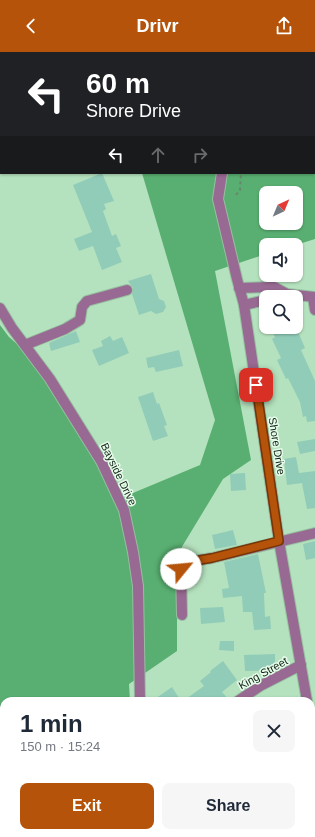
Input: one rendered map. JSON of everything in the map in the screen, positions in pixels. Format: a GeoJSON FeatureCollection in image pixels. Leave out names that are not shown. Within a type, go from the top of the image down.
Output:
{"type":"FeatureCollection","features":[{"type":"Feature","properties":{"kind":"street","name":"Shore Drive"},"geometry":{"type":"LineString","coordinates":[[222,174],[218,199],[244,305],[279,541],[306,697]]}},
{"type":"Feature","properties":{"kind":"street"},"geometry":{"type":"LineString","coordinates":[[239,288],[274,287],[277,290]]}},
{"type":"Feature","properties":{"kind":"street"},"geometry":{"type":"LineString","coordinates":[[25,345],[65,329],[80,320],[82,307],[87,301],[127,290]]}},
{"type":"Feature","properties":{"kind":"street"},"geometry":{"type":"LineString","coordinates":[[303,296],[314,297],[315,310]]}},
{"type":"Feature","properties":{"kind":"street"},"geometry":{"type":"LineString","coordinates":[[244,305],[259,302]]}},
{"type":"Feature","properties":{"kind":"street","name":"Bayside Drive"},"geometry":{"type":"LineString","coordinates":[[0,308],[12,328],[50,379],[100,461],[124,510],[129,529],[138,586],[140,697]]}},
{"type":"Feature","properties":{"kind":"street"},"geometry":{"type":"LineString","coordinates":[[182,615],[181,573],[183,566],[188,562],[212,558],[315,533]]}},
{"type":"Feature","properties":{"kind":"street","name":"King Street"},"geometry":{"type":"LineString","coordinates":[[244,697],[260,686],[301,665]]}},
{"type":"Feature","properties":{"kind":"path"},"geometry":{"type":"LineString","coordinates":[[236,196],[240,190],[241,174]]}},
{"type":"Feature","properties":{"kind":"green space"},"geometry":{"type":"Polygon","coordinates":[[[142,174],[315,174],[315,239],[303,243],[303,238],[259,238],[259,256],[215,271],[251,460],[223,479],[177,555],[177,651],[129,684],[130,697],[0,697],[0,325],[9,337],[41,365],[121,498],[200,465],[215,420],[142,174]]]}},
{"type":"Feature","properties":{"kind":"building"},"geometry":{"type":"Polygon","coordinates":[[[102,174],[114,201],[104,204],[106,209],[103,211],[112,236],[116,234],[121,246],[116,248],[122,262],[102,270],[93,246],[79,251],[74,239],[92,232],[73,185],[102,174]]]}},
{"type":"Feature","properties":{"kind":"building"},"geometry":{"type":"Polygon","coordinates":[[[151,274],[159,299],[164,301],[166,307],[163,312],[156,314],[151,311],[139,315],[132,294],[133,288],[128,281],[151,274]]]}},
{"type":"Feature","properties":{"kind":"building"},"geometry":{"type":"Polygon","coordinates":[[[76,331],[80,342],[51,351],[49,343],[76,331]]]}},
{"type":"Feature","properties":{"kind":"building"},"geometry":{"type":"Polygon","coordinates":[[[274,334],[299,334],[305,348],[301,350],[315,381],[315,421],[307,422],[306,416],[303,417],[300,402],[288,378],[286,379],[277,360],[281,358],[272,339],[275,337],[274,334]]]}},
{"type":"Feature","properties":{"kind":"building"},"geometry":{"type":"Polygon","coordinates":[[[110,336],[113,341],[122,337],[129,353],[99,366],[92,350],[103,346],[101,341],[110,336]]]}},
{"type":"Feature","properties":{"kind":"building"},"geometry":{"type":"Polygon","coordinates":[[[179,350],[183,366],[156,372],[154,367],[148,368],[146,358],[179,350]]]}},
{"type":"Feature","properties":{"kind":"building"},"geometry":{"type":"Polygon","coordinates":[[[153,392],[157,404],[159,403],[167,425],[164,426],[168,436],[153,441],[138,397],[153,392]]]}},
{"type":"Feature","properties":{"kind":"building"},"geometry":{"type":"Polygon","coordinates":[[[315,439],[315,451],[300,454],[297,442],[315,439]]]}},
{"type":"Feature","properties":{"kind":"building"},"geometry":{"type":"Polygon","coordinates":[[[296,457],[299,473],[315,471],[315,508],[307,509],[302,483],[287,485],[284,459],[296,457]]]}},
{"type":"Feature","properties":{"kind":"building"},"geometry":{"type":"Polygon","coordinates":[[[245,473],[246,490],[231,491],[230,474],[245,473]]]}},
{"type":"Feature","properties":{"kind":"building"},"geometry":{"type":"Polygon","coordinates":[[[233,530],[237,545],[215,549],[212,535],[233,530]]]}},
{"type":"Feature","properties":{"kind":"building"},"geometry":{"type":"Polygon","coordinates":[[[315,541],[315,558],[306,560],[303,544],[315,541]]]}},
{"type":"Feature","properties":{"kind":"building"},"geometry":{"type":"Polygon","coordinates":[[[258,554],[266,593],[264,593],[265,617],[270,616],[271,629],[254,630],[252,612],[243,612],[242,596],[223,598],[222,589],[229,588],[224,562],[258,554]]]}},
{"type":"Feature","properties":{"kind":"building"},"geometry":{"type":"Polygon","coordinates":[[[199,567],[201,575],[190,578],[188,570],[199,567]]]}},
{"type":"Feature","properties":{"kind":"building"},"geometry":{"type":"Polygon","coordinates":[[[223,607],[225,622],[201,624],[200,608],[223,607]]]}},
{"type":"Feature","properties":{"kind":"building"},"geometry":{"type":"Polygon","coordinates":[[[220,641],[234,641],[234,651],[219,650],[220,641]]]}},
{"type":"Feature","properties":{"kind":"building"},"geometry":{"type":"Polygon","coordinates":[[[275,654],[275,670],[245,671],[244,655],[275,654]]]}},
{"type":"Feature","properties":{"kind":"building"},"geometry":{"type":"Polygon","coordinates":[[[223,661],[237,680],[222,692],[226,697],[189,697],[204,686],[200,681],[211,672],[210,671],[223,661]]]}},
{"type":"Feature","properties":{"kind":"building"},"geometry":{"type":"Polygon","coordinates":[[[172,687],[178,697],[158,697],[172,687]]]}},
{"type":"Feature","properties":{"kind":"route"},"geometry":{"type":"LineString","coordinates":[[181,569],[188,562],[212,558],[279,541],[256,385]]}}]}
